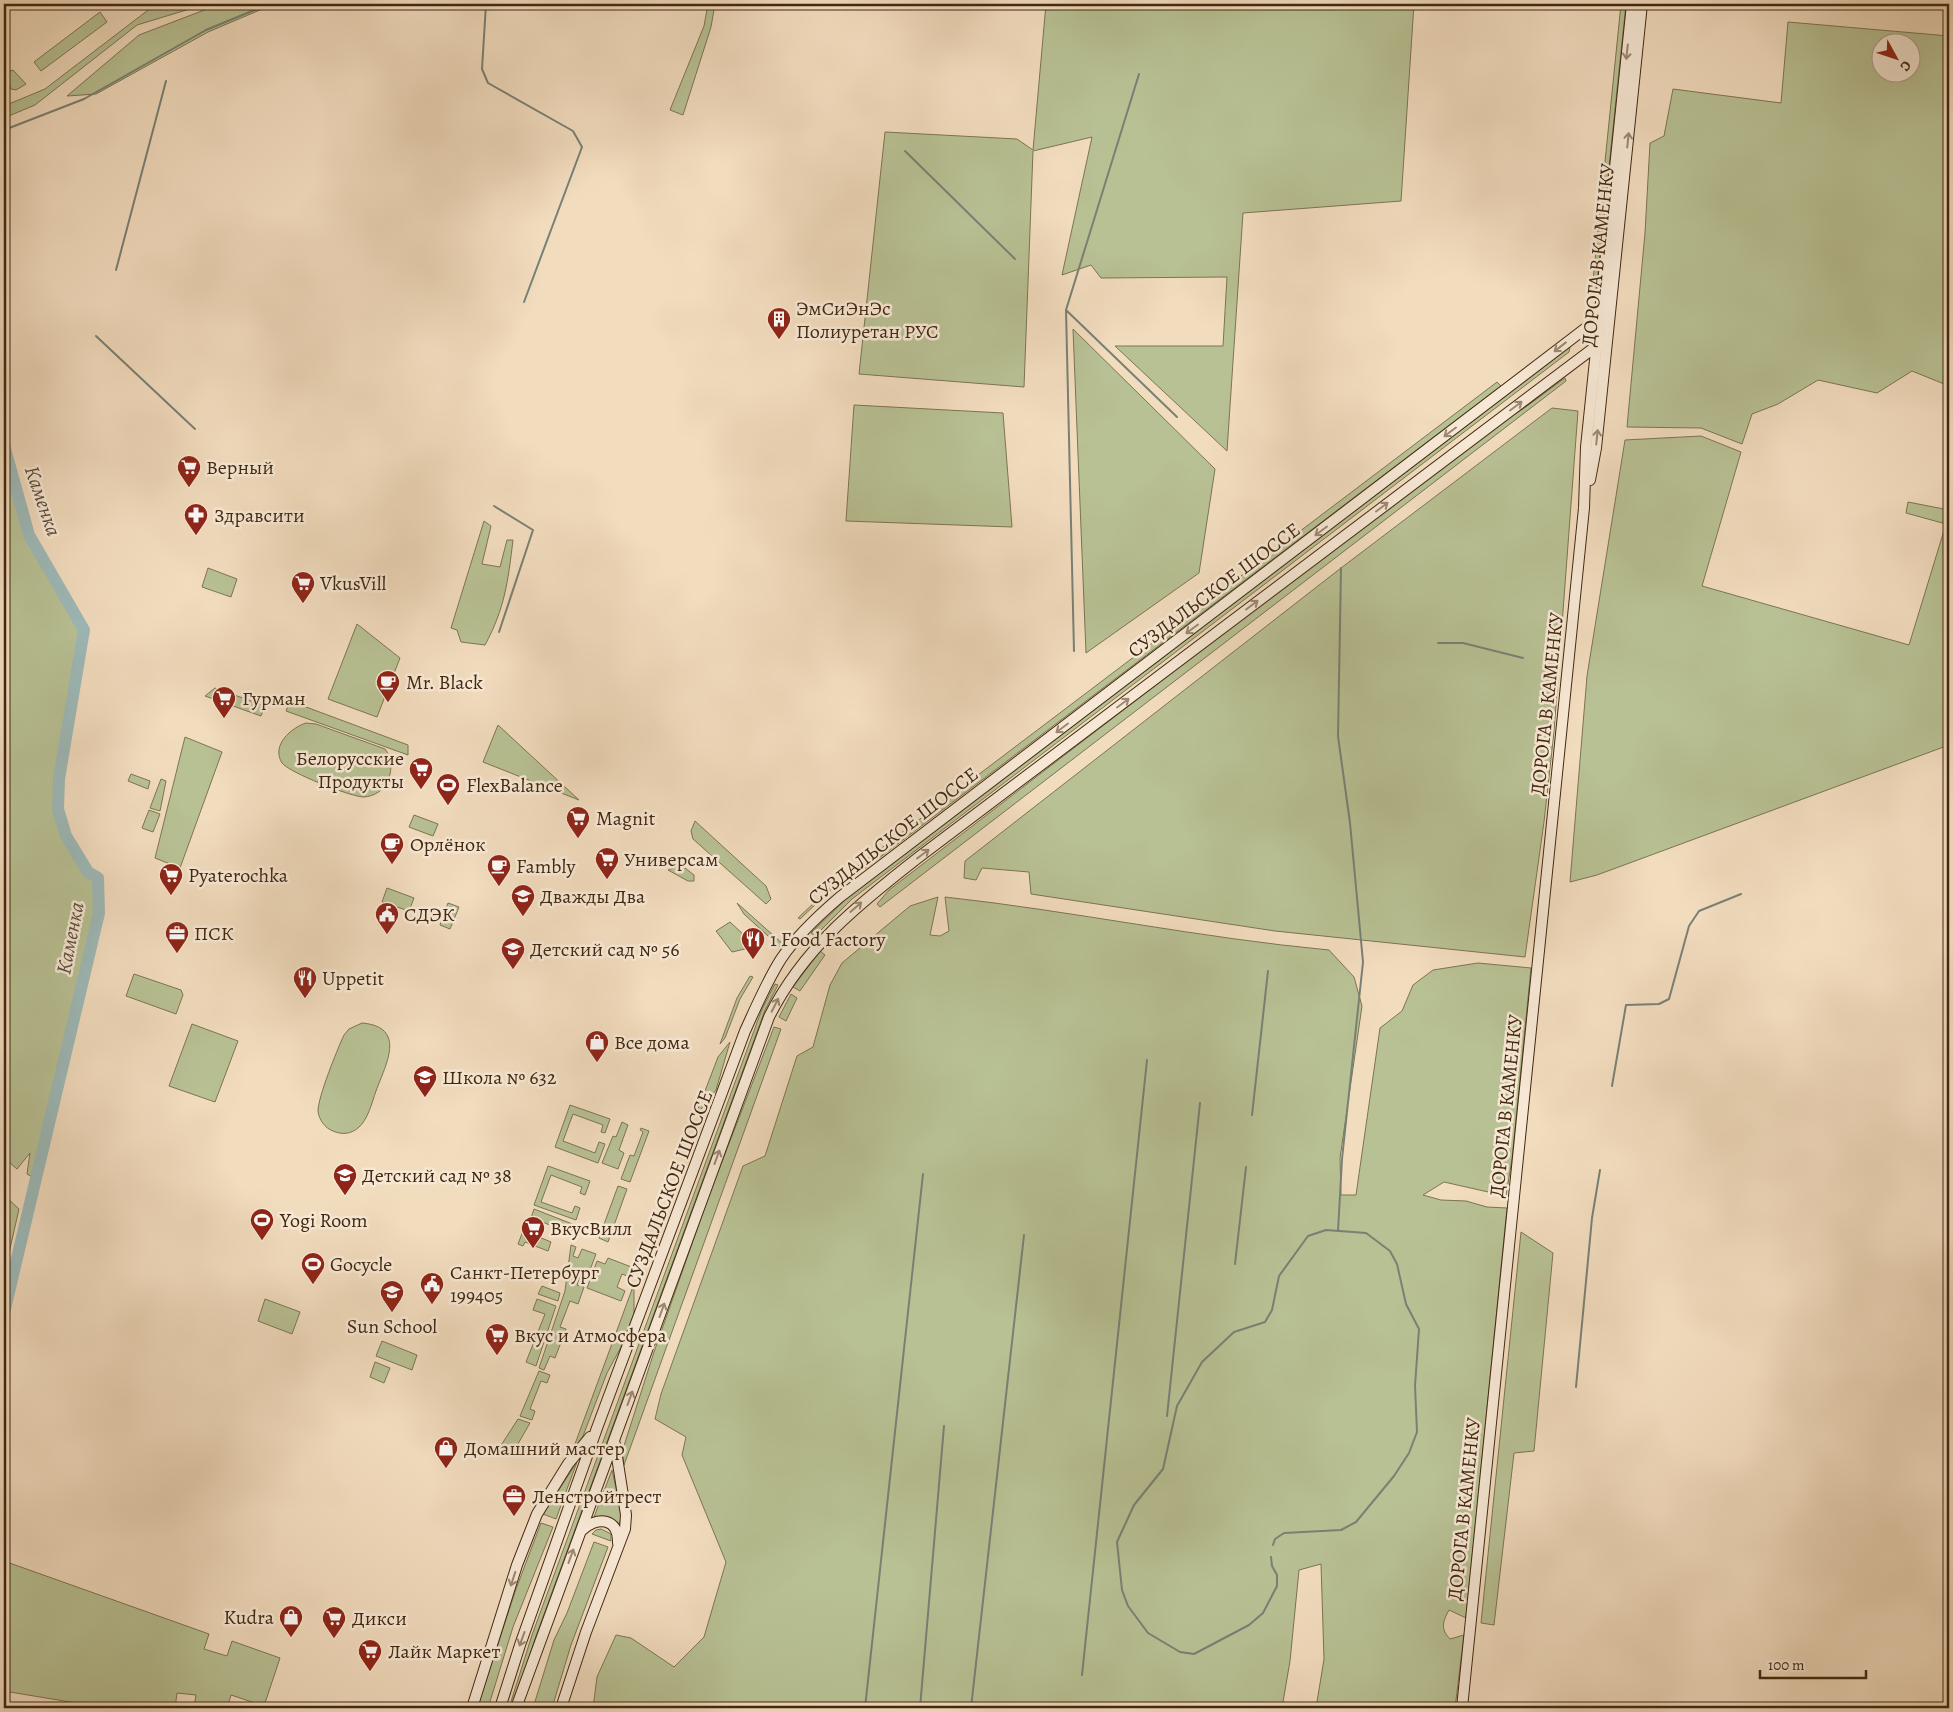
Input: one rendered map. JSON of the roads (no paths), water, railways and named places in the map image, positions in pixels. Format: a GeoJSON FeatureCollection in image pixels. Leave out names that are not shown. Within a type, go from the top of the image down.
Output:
{"type":"FeatureCollection","features":[{"type":"Feature","properties":{"kind":"main road","name":"ДОРОГА В КАМЕНКУ"},"geometry":{"type":"LineString","coordinates":[[1462,1708],[1584,508],[1586,447],[1632,4]]}},
{"type":"Feature","properties":{"kind":"main road","name":"ДОРОГА В КАМЕНКУ"},"geometry":{"type":"LineString","coordinates":[[1584,508],[1596,448],[1642,4]]}},
{"type":"Feature","properties":{"kind":"main road"},"geometry":{"type":"LineString","coordinates":[[1599,318],[1608,324]]}},
{"type":"Feature","properties":{"kind":"main road","name":"СУЗДАЛЬСКОЕ ШОССЕ"},"geometry":{"type":"LineString","coordinates":[[500,1708],[520,1645],[597,1428],[745,1031],[782,958],[805,930],[840,897],[1599,318]]}},
{"type":"Feature","properties":{"kind":"main road","name":"СУЗДАЛЬСКОЕ ШОССЕ"},"geometry":{"type":"LineString","coordinates":[[516,1708],[769,1017],[790,980],[818,943],[853,910],[912,862],[1607,338]]}},
{"type":"Feature","properties":{"kind":"main road"},"geometry":{"type":"LineString","coordinates":[[472,1708],[517,1565],[537,1514],[568,1464],[597,1428]]}},
{"type":"Feature","properties":{"kind":"main road"},"geometry":{"type":"LineString","coordinates":[[561,1708],[586,1632],[625,1529],[626,1515],[614,1440]]}},
{"type":"Feature","properties":{"kind":"main road"},"geometry":{"type":"LineString","coordinates":[[580,1532],[589,1523],[595,1521],[610,1523],[616,1529],[618,1547]]}},
{"type":"Feature","properties":{"kind":"waterway"},"geometry":{"type":"LineString","coordinates":[[4,130],[84,99],[206,30],[269,4]]}},
{"type":"Feature","properties":{"kind":"waterway"},"geometry":{"type":"LineString","coordinates":[[486,4],[482,69],[488,83],[573,131],[582,147],[524,302]]}},
{"type":"Feature","properties":{"kind":"waterway"},"geometry":{"type":"LineString","coordinates":[[1074,651],[1066,310],[1139,74]]}},
{"type":"Feature","properties":{"kind":"waterway"},"geometry":{"type":"LineString","coordinates":[[116,270],[166,81]]}},
{"type":"Feature","properties":{"kind":"waterway"},"geometry":{"type":"LineString","coordinates":[[905,151],[1015,259]]}},
{"type":"Feature","properties":{"kind":"waterway"},"geometry":{"type":"LineString","coordinates":[[1066,310],[1177,417]]}},
{"type":"Feature","properties":{"kind":"waterway"},"geometry":{"type":"LineString","coordinates":[[96,336],[195,429]]}},
{"type":"Feature","properties":{"kind":"waterway","name":"Каменка"},"geometry":{"type":"LineString","coordinates":[[4,445],[29,535],[84,630],[59,779],[58,809],[66,836],[88,872],[98,878],[99,913],[4,1313]]}},
{"type":"Feature","properties":{"kind":"waterway"},"geometry":{"type":"LineString","coordinates":[[494,506],[533,530],[499,632]]}},
{"type":"Feature","properties":{"kind":"waterway"},"geometry":{"type":"LineString","coordinates":[[1338,1231],[1342,1159],[1363,962],[1350,823],[1338,736],[1341,568]]}},
{"type":"Feature","properties":{"kind":"waterway"},"geometry":{"type":"LineString","coordinates":[[1438,643],[1463,643],[1523,658]]}},
{"type":"Feature","properties":{"kind":"waterway"},"geometry":{"type":"LineString","coordinates":[[1612,1086],[1626,1005],[1659,1004],[1669,999],[1689,926],[1699,911],[1741,894]]}},
{"type":"Feature","properties":{"kind":"waterway"},"geometry":{"type":"LineString","coordinates":[[1252,1115],[1268,971]]}},
{"type":"Feature","properties":{"kind":"waterway"},"geometry":{"type":"LineString","coordinates":[[1082,1675],[1147,1060]]}},
{"type":"Feature","properties":{"kind":"waterway"},"geometry":{"type":"LineString","coordinates":[[1167,1416],[1200,1103]]}},
{"type":"Feature","properties":{"kind":"waterway"},"geometry":{"type":"LineString","coordinates":[[1235,1264],[1246,1167]]}},
{"type":"Feature","properties":{"kind":"waterway"},"geometry":{"type":"LineString","coordinates":[[1576,1387],[1592,1218],[1600,1170]]}},
{"type":"Feature","properties":{"kind":"waterway"},"geometry":{"type":"LineString","coordinates":[[865,1708],[923,1174]]}},
{"type":"Feature","properties":{"kind":"waterway"},"geometry":{"type":"LineString","coordinates":[[1271,1557],[1272,1566],[1277,1575],[1277,1586],[1263,1613],[1249,1625],[1194,1654],[1180,1652],[1148,1633],[1128,1606],[1122,1590],[1117,1542],[1134,1505],[1163,1469],[1177,1406],[1202,1362],[1234,1332],[1265,1322],[1272,1310],[1279,1276],[1308,1236],[1326,1230],[1366,1233],[1390,1251],[1397,1264],[1406,1304],[1419,1329],[1415,1386],[1417,1432],[1409,1453],[1394,1476],[1356,1522],[1341,1530],[1284,1533],[1275,1539],[1273,1545]]}},
{"type":"Feature","properties":{"kind":"waterway"},"geometry":{"type":"LineString","coordinates":[[971,1708],[1024,1235]]}},
{"type":"Feature","properties":{"kind":"waterway"},"geometry":{"type":"LineString","coordinates":[[920,1708],[944,1426]]}},
{"type":"Feature","properties":{"kind":"place","name":"ЭмСиЭнЭс Полиуретан РУС"},"geometry":{"type":"Point","coordinates":[779,340]}},
{"type":"Feature","properties":{"kind":"place","name":"Верный"},"geometry":{"type":"Point","coordinates":[189,488]}},
{"type":"Feature","properties":{"kind":"place","name":"Здравсити"},"geometry":{"type":"Point","coordinates":[196,536]}},
{"type":"Feature","properties":{"kind":"place","name":"VkusVill"},"geometry":{"type":"Point","coordinates":[303,604]}},
{"type":"Feature","properties":{"kind":"place","name":"Mr. Black"},"geometry":{"type":"Point","coordinates":[388,703]}},
{"type":"Feature","properties":{"kind":"place","name":"Гурман"},"geometry":{"type":"Point","coordinates":[224,719]}},
{"type":"Feature","properties":{"kind":"place","name":"Белорусские Продукты"},"geometry":{"type":"Point","coordinates":[421,790]}},
{"type":"Feature","properties":{"kind":"place","name":"FlexBalance"},"geometry":{"type":"Point","coordinates":[448,806]}},
{"type":"Feature","properties":{"kind":"place","name":"Magnit"},"geometry":{"type":"Point","coordinates":[578,839]}},
{"type":"Feature","properties":{"kind":"place","name":"Орлёнок"},"geometry":{"type":"Point","coordinates":[392,865]}},
{"type":"Feature","properties":{"kind":"place","name":"Универсам"},"geometry":{"type":"Point","coordinates":[607,880]}},
{"type":"Feature","properties":{"kind":"place","name":"Fambly"},"geometry":{"type":"Point","coordinates":[499,887]}},
{"type":"Feature","properties":{"kind":"place","name":"Pyaterochka"},"geometry":{"type":"Point","coordinates":[171,896]}},
{"type":"Feature","properties":{"kind":"place","name":"Дважды Два"},"geometry":{"type":"Point","coordinates":[523,917]}},
{"type":"Feature","properties":{"kind":"place","name":"СДЭК"},"geometry":{"type":"Point","coordinates":[387,935]}},
{"type":"Feature","properties":{"kind":"place","name":"ПСК"},"geometry":{"type":"Point","coordinates":[177,954]}},
{"type":"Feature","properties":{"kind":"place","name":"1 Food Factory"},"geometry":{"type":"Point","coordinates":[753,960]}},
{"type":"Feature","properties":{"kind":"place","name":"Детский сад № 56"},"geometry":{"type":"Point","coordinates":[513,970]}},
{"type":"Feature","properties":{"kind":"place","name":"Uppetit"},"geometry":{"type":"Point","coordinates":[305,999]}},
{"type":"Feature","properties":{"kind":"place","name":"Все дома"},"geometry":{"type":"Point","coordinates":[597,1063]}},
{"type":"Feature","properties":{"kind":"place","name":"Школа № 632"},"geometry":{"type":"Point","coordinates":[425,1098]}},
{"type":"Feature","properties":{"kind":"place","name":"Детский сад № 38"},"geometry":{"type":"Point","coordinates":[345,1196]}},
{"type":"Feature","properties":{"kind":"place","name":"Yogi Room"},"geometry":{"type":"Point","coordinates":[262,1241]}},
{"type":"Feature","properties":{"kind":"place","name":"ВкусВилл"},"geometry":{"type":"Point","coordinates":[533,1249]}},
{"type":"Feature","properties":{"kind":"place","name":"Gocycle"},"geometry":{"type":"Point","coordinates":[313,1285]}},
{"type":"Feature","properties":{"kind":"place","name":"Санкт-Петербург 199405"},"geometry":{"type":"Point","coordinates":[432,1305]}},
{"type":"Feature","properties":{"kind":"place","name":"Sun School"},"geometry":{"type":"Point","coordinates":[392,1313]}},
{"type":"Feature","properties":{"kind":"place","name":"Вкус и Атмосфера"},"geometry":{"type":"Point","coordinates":[497,1356]}},
{"type":"Feature","properties":{"kind":"place","name":"Домашний мастер"},"geometry":{"type":"Point","coordinates":[446,1469]}},
{"type":"Feature","properties":{"kind":"place","name":"Ленстройтрест"},"geometry":{"type":"Point","coordinates":[514,1517]}},
{"type":"Feature","properties":{"kind":"place","name":"Kudra"},"geometry":{"type":"Point","coordinates":[291,1638]}},
{"type":"Feature","properties":{"kind":"place","name":"Дикси"},"geometry":{"type":"Point","coordinates":[334,1639]}},
{"type":"Feature","properties":{"kind":"place","name":"Лайк Маркет"},"geometry":{"type":"Point","coordinates":[370,1672]}}]}
